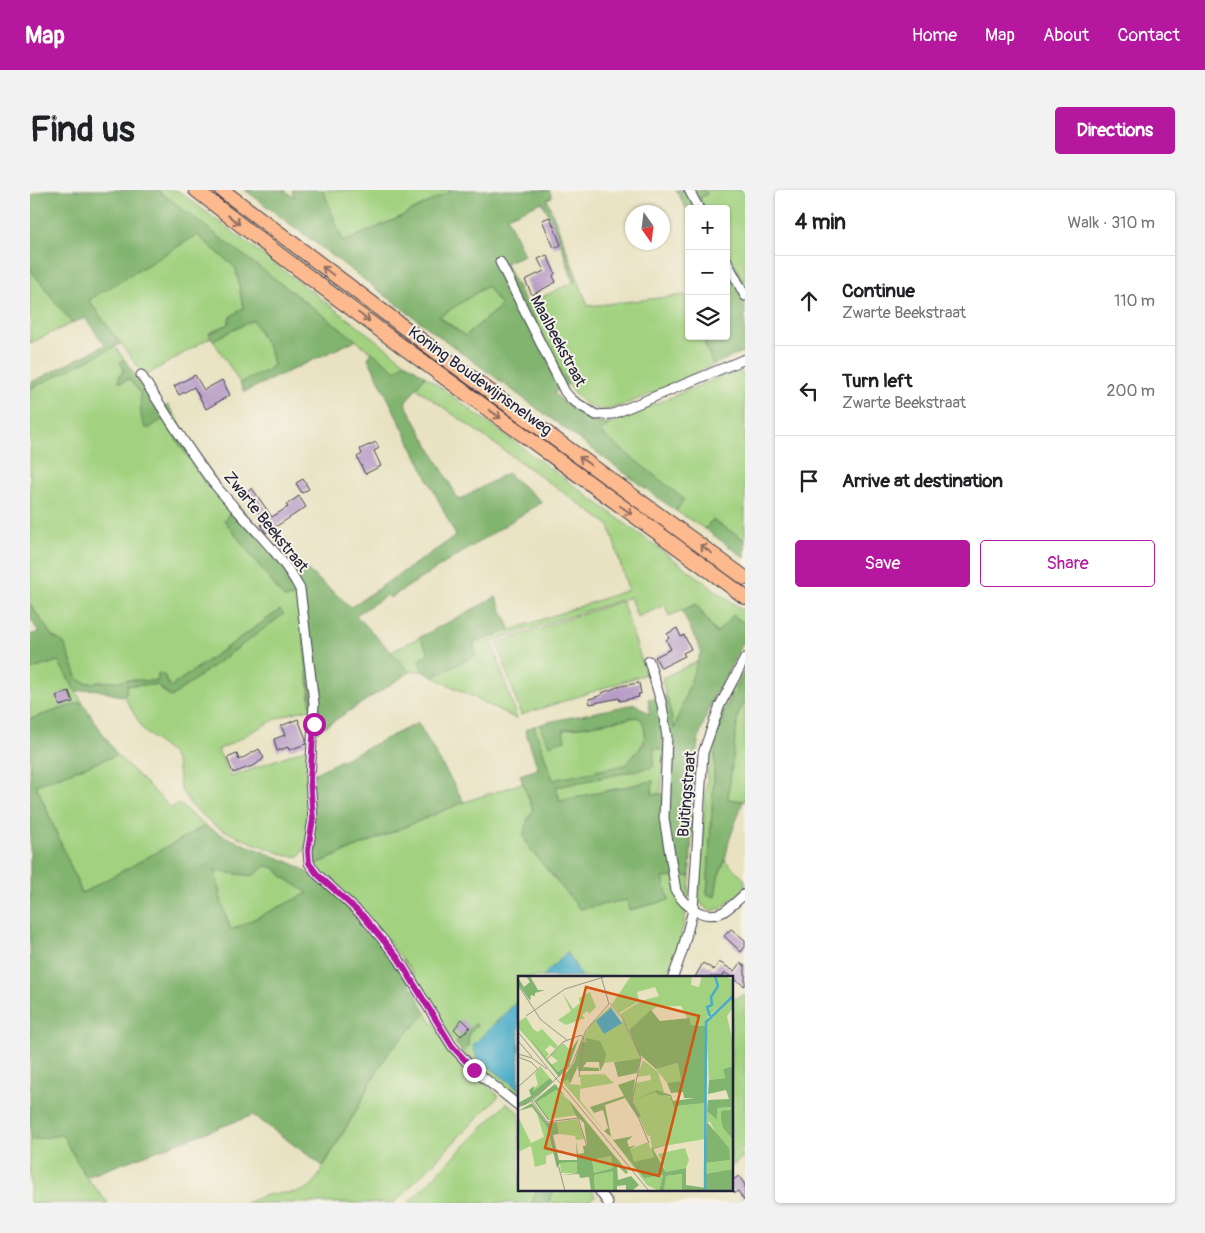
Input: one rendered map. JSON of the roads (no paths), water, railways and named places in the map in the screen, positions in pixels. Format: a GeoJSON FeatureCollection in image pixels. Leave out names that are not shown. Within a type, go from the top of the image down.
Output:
{"type":"FeatureCollection","features":[{"type":"Feature","properties":{"kind":"highway","name":"Koning Boudewijnsnelweg"},"geometry":{"type":"LineString","coordinates":[[196,190],[253,235],[745,598]]}},
{"type":"Feature","properties":{"kind":"highway","name":"Koning Boudewijnsnelweg"},"geometry":{"type":"LineString","coordinates":[[222,190],[450,362],[745,578]]}},
{"type":"Feature","properties":{"kind":"street"},"geometry":{"type":"LineString","coordinates":[[689,190],[697,205]]}},
{"type":"Feature","properties":{"kind":"street","name":"Maalbeekstraat"},"geometry":{"type":"LineString","coordinates":[[500,262],[565,392],[572,400],[596,415],[613,414],[745,359]]}},
{"type":"Feature","properties":{"kind":"street"},"geometry":{"type":"LineString","coordinates":[[730,268],[745,296]]}},
{"type":"Feature","properties":{"kind":"street","name":"Zwarte Beekstraat"},"geometry":{"type":"LineString","coordinates":[[141,375],[210,478],[278,556],[294,577],[300,589],[314,703],[310,780],[313,819],[308,850],[309,863],[317,874],[363,916],[398,958],[452,1046],[474,1070],[518,1105]]}},
{"type":"Feature","properties":{"kind":"street","name":"Buitingstraat"},"geometry":{"type":"LineString","coordinates":[[673,976],[693,910],[703,753],[720,705],[745,658]]}},
{"type":"Feature","properties":{"kind":"street"},"geometry":{"type":"LineString","coordinates":[[649,661],[662,706],[667,738],[664,818],[676,890],[680,900],[693,910],[704,914],[716,914],[724,911],[745,894]]}},
{"type":"Feature","properties":{"kind":"street"},"geometry":{"type":"LineString","coordinates":[[599,1190],[608,1203]]}},
{"type":"Feature","properties":{"kind":"water"},"geometry":{"type":"Polygon","coordinates":[[[567,952],[581,976],[543,976],[567,952]]]}},
{"type":"Feature","properties":{"kind":"water"},"geometry":{"type":"Polygon","coordinates":[[[518,1001],[518,1088],[477,1058],[473,1045],[518,1001]]]}}]}
